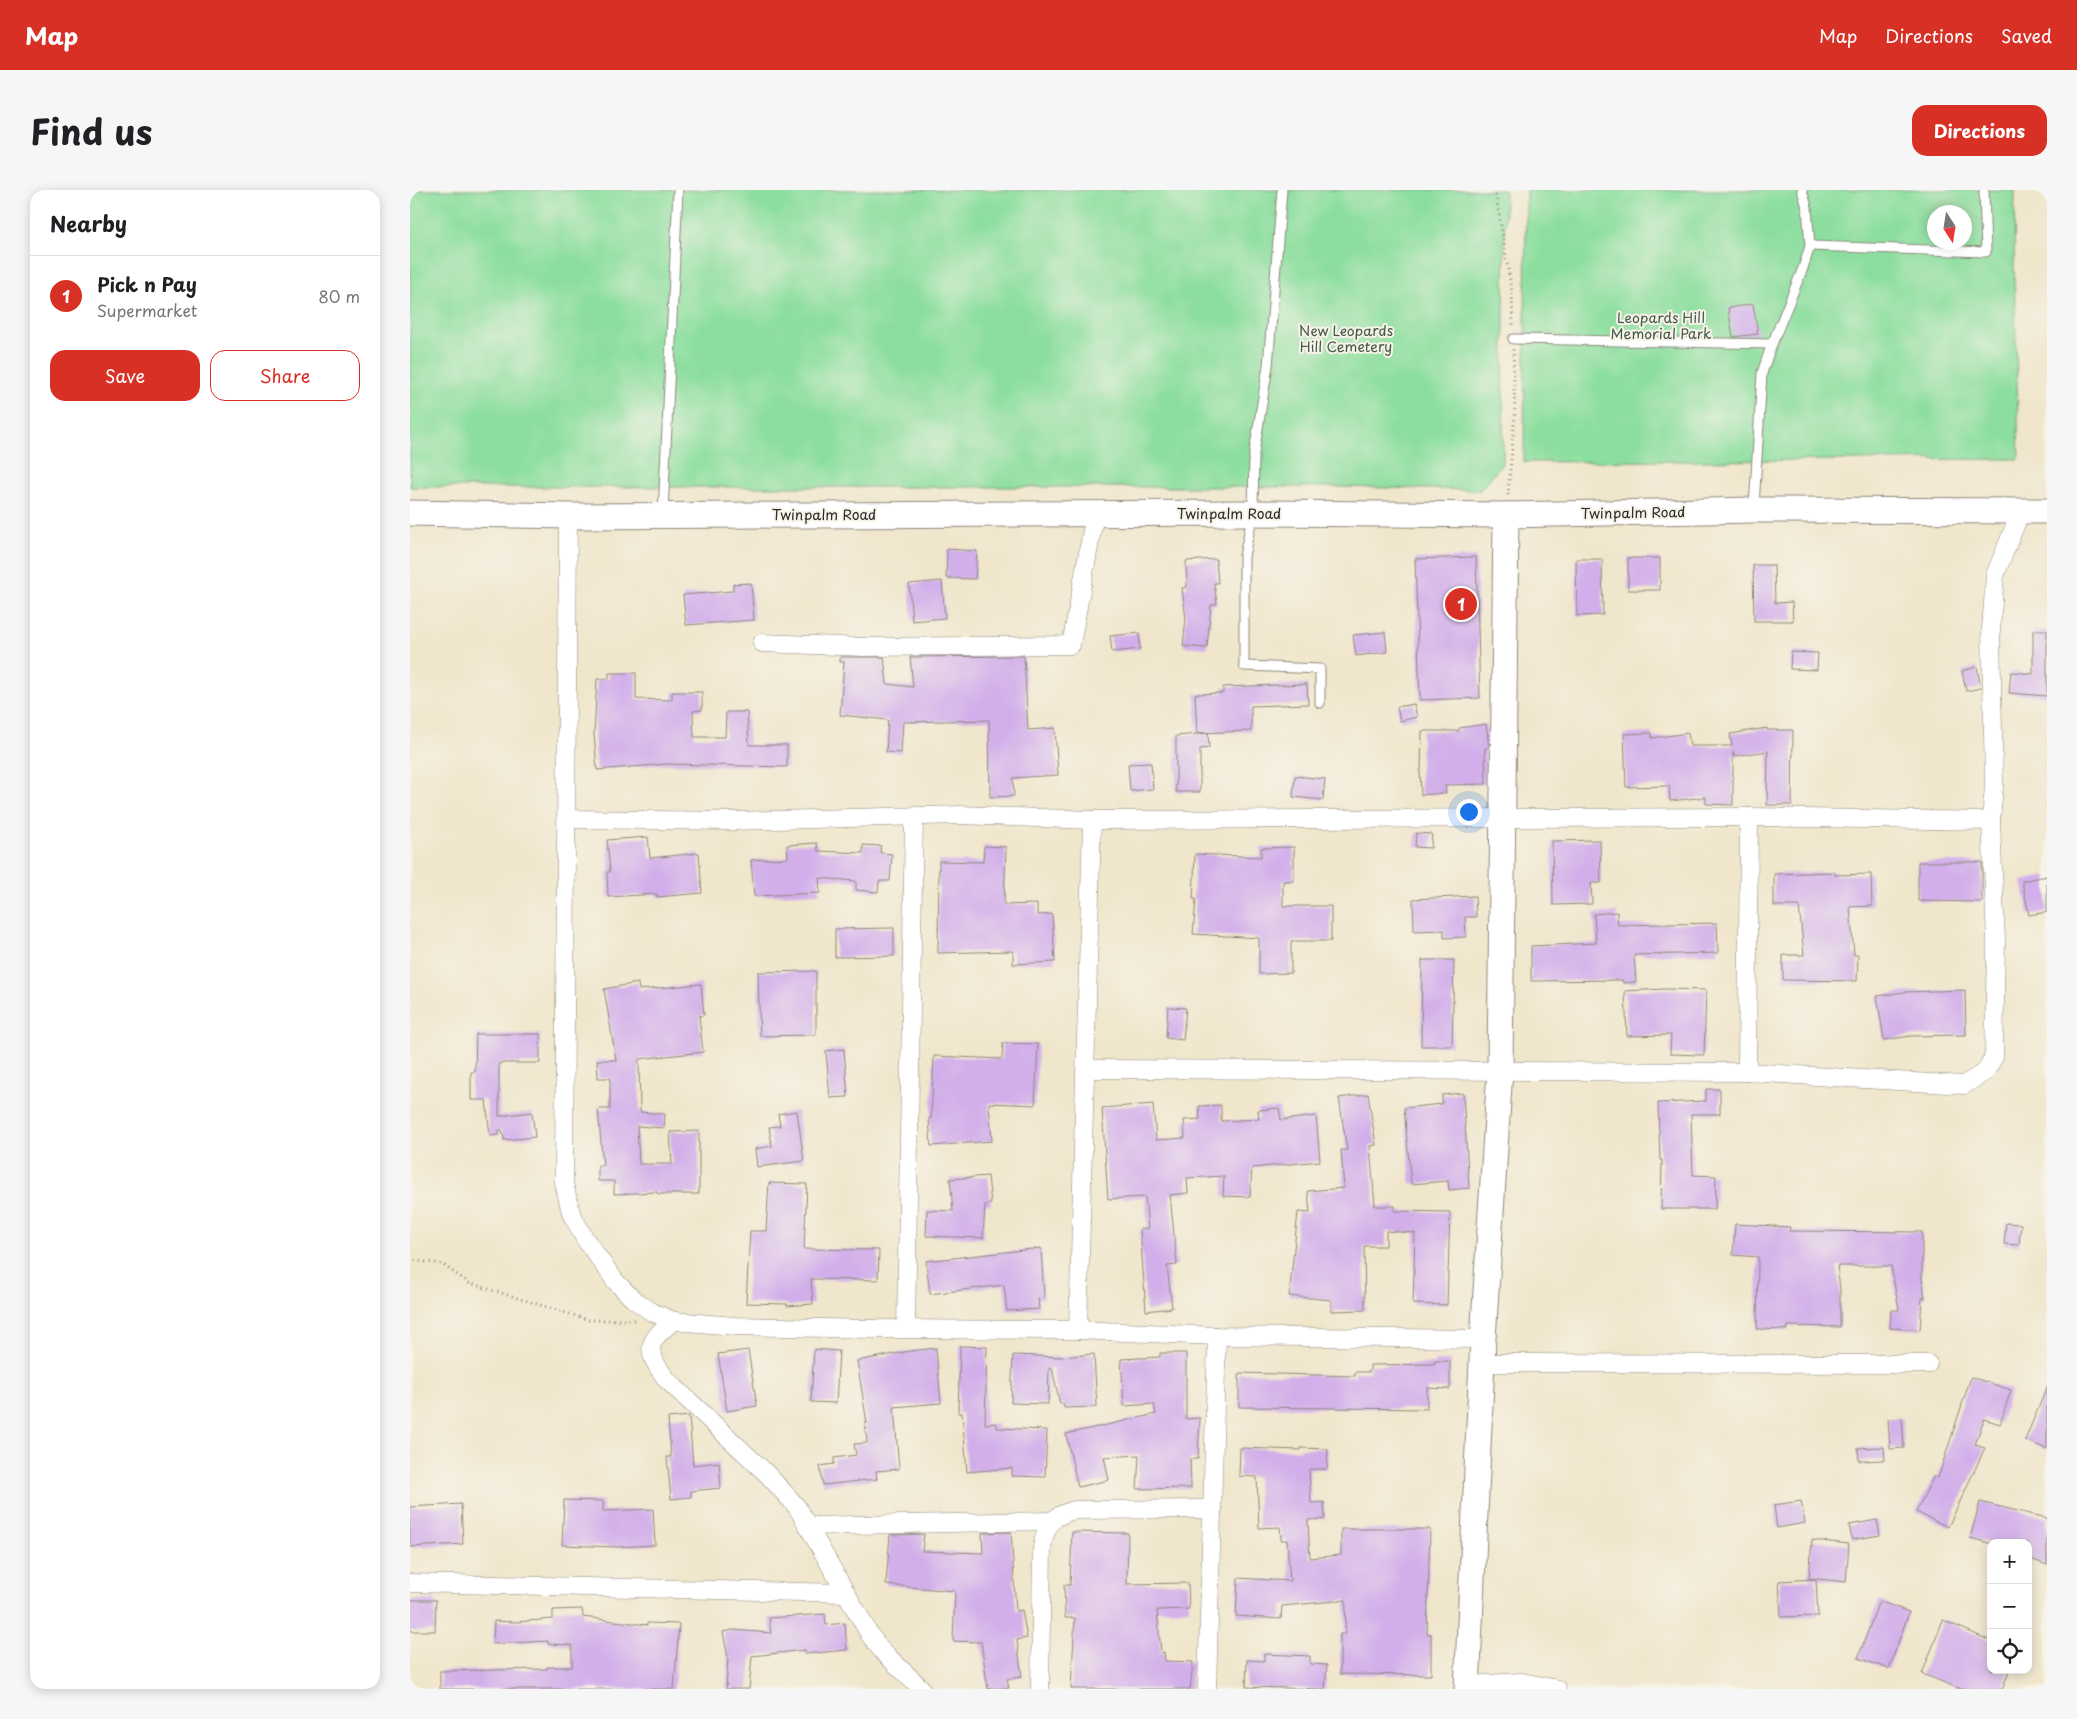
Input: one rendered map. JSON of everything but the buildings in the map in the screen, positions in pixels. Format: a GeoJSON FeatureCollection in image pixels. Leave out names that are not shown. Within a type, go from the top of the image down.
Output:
{"type":"FeatureCollection","features":[{"type":"Feature","properties":{"kind":"main road","name":"Twinpalm Road"},"geometry":{"type":"LineString","coordinates":[[410,513],[568,516],[1253,513],[1506,516],[1754,510],[2047,512]]}},
{"type":"Feature","properties":{"kind":"main road"},"geometry":{"type":"LineString","coordinates":[[1467,1687],[1483,1351],[1500,1070],[1506,516]]}},
{"type":"Feature","properties":{"kind":"street"},"geometry":{"type":"LineString","coordinates":[[1086,1069],[1747,1072],[1964,1085],[1985,1072],[1994,1057],[1996,941],[1991,821],[1994,786],[1992,629],[1995,575],[2021,511]]}},
{"type":"Feature","properties":{"kind":"street"},"geometry":{"type":"LineString","coordinates":[[762,643],[864,647],[1071,645],[1095,514]]}},
{"type":"Feature","properties":{"kind":"street"},"geometry":{"type":"LineString","coordinates":[[568,516],[564,1183],[571,1213],[584,1238],[616,1282],[633,1299],[652,1312],[674,1321],[735,1326],[1078,1330],[1483,1351],[1928,1364]]}},
{"type":"Feature","properties":{"kind":"street"},"geometry":{"type":"LineString","coordinates":[[567,819],[733,821],[961,815],[1092,820],[1749,817],[1991,821]]}},
{"type":"Feature","properties":{"kind":"street"},"geometry":{"type":"LineString","coordinates":[[906,1329],[914,816]]}},
{"type":"Feature","properties":{"kind":"street"},"geometry":{"type":"LineString","coordinates":[[1747,1072],[1749,817]]}},
{"type":"Feature","properties":{"kind":"street"},"geometry":{"type":"LineString","coordinates":[[1078,1330],[1092,820]]}},
{"type":"Feature","properties":{"kind":"street"},"geometry":{"type":"LineString","coordinates":[[674,1321],[658,1332],[652,1341],[651,1354],[658,1368],[667,1380],[768,1475],[797,1507],[845,1593],[883,1652],[922,1689]]}},
{"type":"Feature","properties":{"kind":"street"},"geometry":{"type":"LineString","coordinates":[[1208,1689],[1217,1336]]}},
{"type":"Feature","properties":{"kind":"street"},"geometry":{"type":"LineString","coordinates":[[1040,1689],[1042,1548],[1044,1533],[1051,1521],[1062,1513],[1075,1510],[1213,1509]]}},
{"type":"Feature","properties":{"kind":"street"},"geometry":{"type":"LineString","coordinates":[[808,1526],[1051,1521]]}},
{"type":"Feature","properties":{"kind":"street"},"geometry":{"type":"LineString","coordinates":[[410,1584],[845,1593]]}},
{"type":"Feature","properties":{"kind":"street"},"geometry":{"type":"LineString","coordinates":[[1467,1687],[1522,1682],[1557,1689]]}},
{"type":"Feature","properties":{"kind":"lane"},"geometry":{"type":"LineString","coordinates":[[662,516],[678,190]]}},
{"type":"Feature","properties":{"kind":"lane"},"geometry":{"type":"LineString","coordinates":[[1282,190],[1268,366],[1254,453],[1253,513],[1244,556],[1244,666],[1320,669],[1320,703]]}},
{"type":"Feature","properties":{"kind":"lane"},"geometry":{"type":"LineString","coordinates":[[1754,510],[1762,373],[1804,268],[1810,246],[1807,207],[1802,190]]}},
{"type":"Feature","properties":{"kind":"lane"},"geometry":{"type":"LineString","coordinates":[[1810,246],[1986,252],[1984,190]]}},
{"type":"Feature","properties":{"kind":"lane"},"geometry":{"type":"LineString","coordinates":[[1513,339],[1772,344]]}},
{"type":"Feature","properties":{"kind":"path"},"geometry":{"type":"LineString","coordinates":[[410,1260],[442,1264],[469,1283],[589,1320],[636,1320]]}},
{"type":"Feature","properties":{"kind":"green space","name":"New Leopards Hill Cemetery"},"geometry":{"type":"Polygon","coordinates":[[[410,190],[1505,190],[1503,463],[1480,490],[1340,487],[410,487],[410,190]]]}},
{"type":"Feature","properties":{"kind":"green space","name":"Leopards Hill Memorial Park"},"geometry":{"type":"Polygon","coordinates":[[[1526,190],[2015,190],[2014,267],[2019,459],[1524,462],[1526,190]]]}},
{"type":"Feature","properties":{"kind":"place","name":"Pick n Pay"},"geometry":{"type":"Point","coordinates":[1461,604]}}]}
